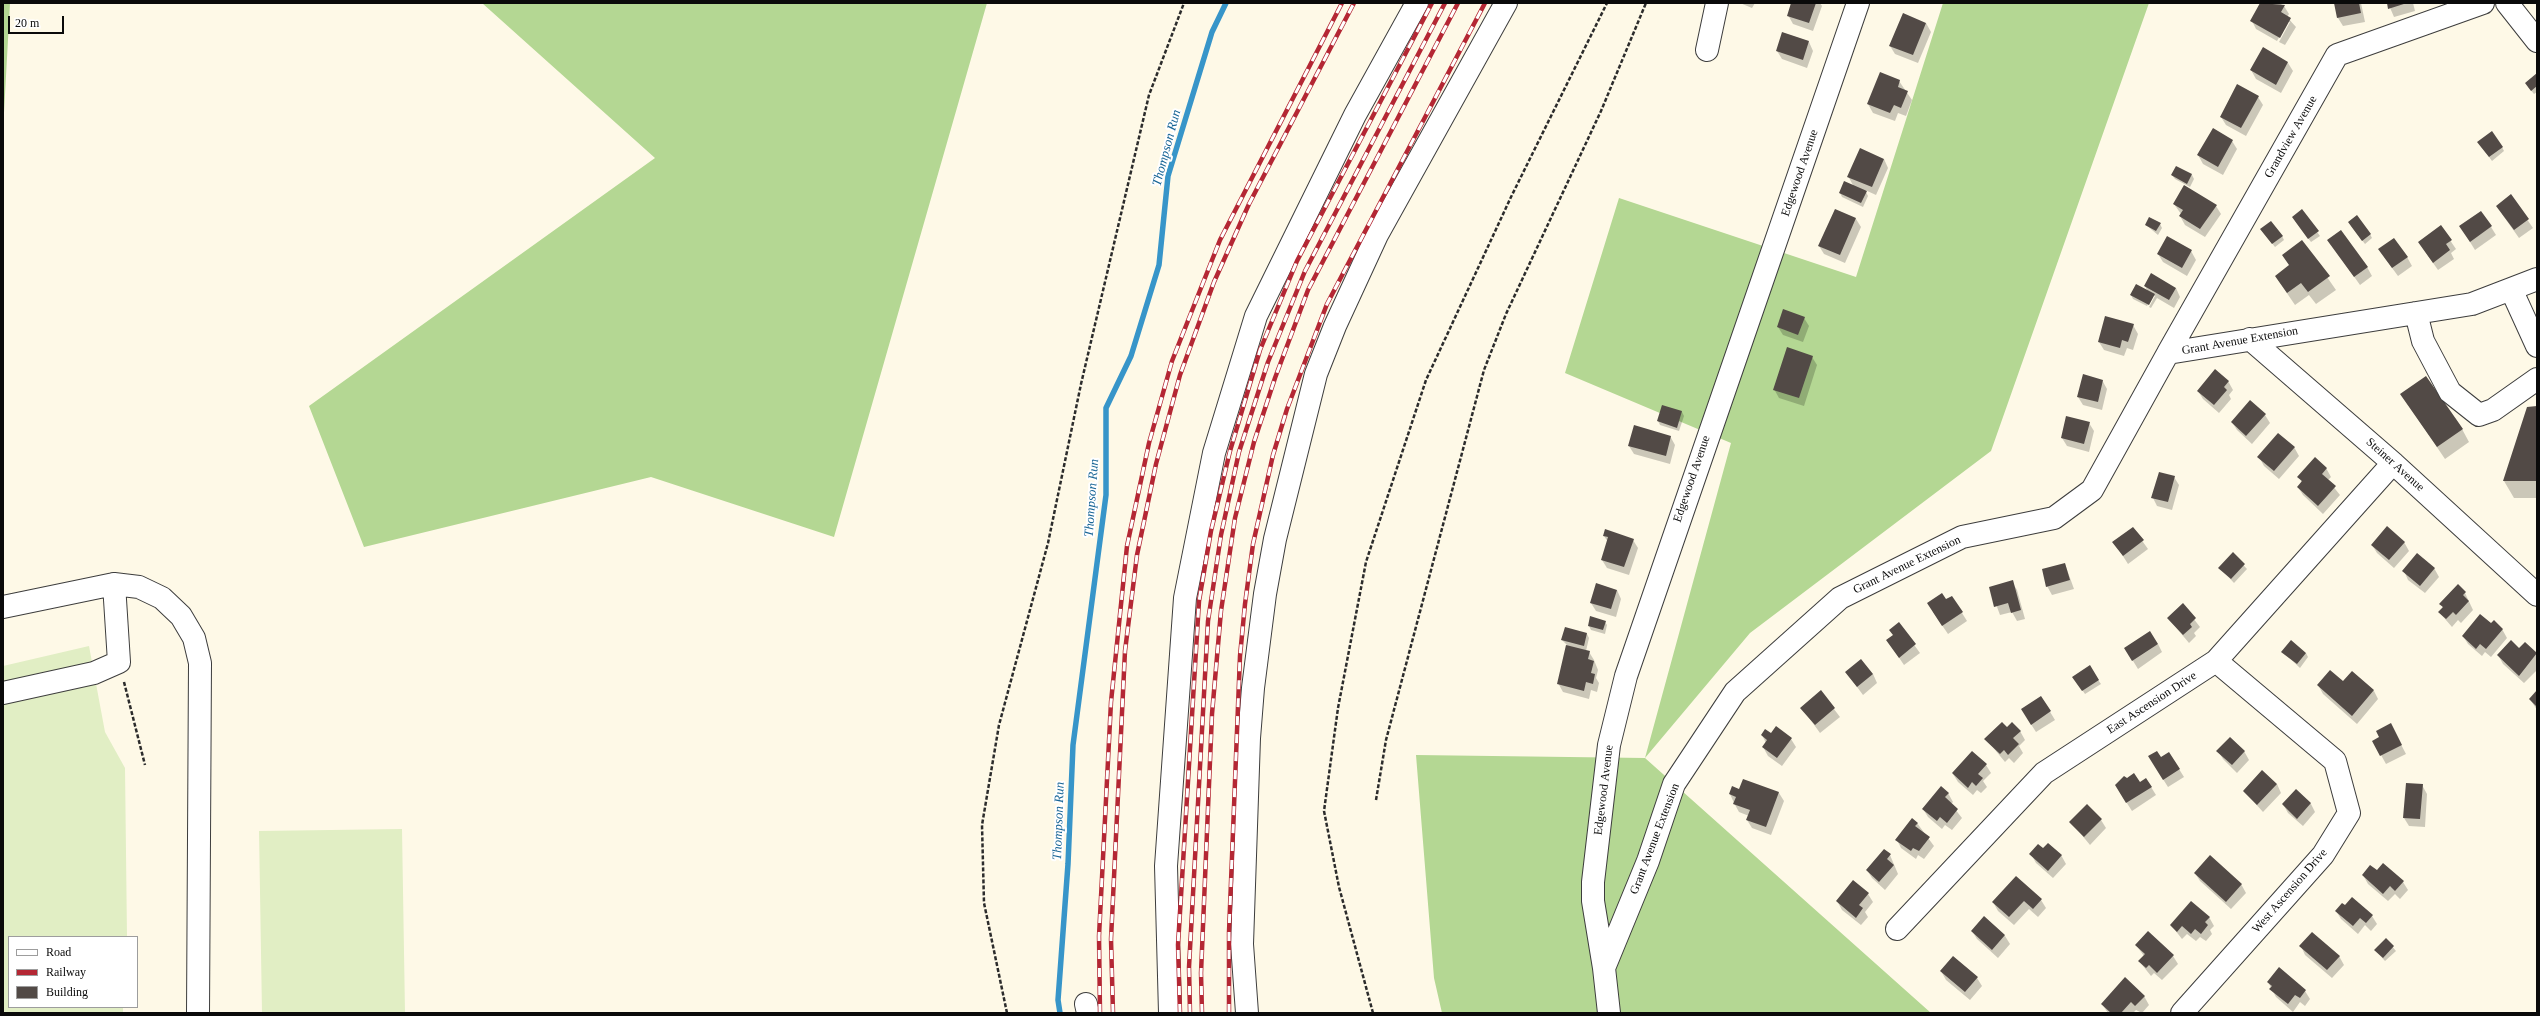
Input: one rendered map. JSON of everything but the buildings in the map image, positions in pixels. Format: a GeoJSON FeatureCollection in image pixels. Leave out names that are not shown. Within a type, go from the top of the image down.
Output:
{"type":"FeatureCollection","features":[{"type":"Feature","properties":{"kind":"street"},"geometry":{"type":"LineString","coordinates":[[1170,1013],[1166,866],[1186,598],[1214,453],[1256,316],[1355,115],[1417,3]]}},
{"type":"Feature","properties":{"kind":"street"},"geometry":{"type":"LineString","coordinates":[[1247,1013],[1242,944],[1249,738],[1253,688],[1265,594],[1275,539],[1316,374],[1340,313],[1377,235],[1506,3]]}},
{"type":"Feature","properties":{"kind":"street"},"geometry":{"type":"LineString","coordinates":[[1707,50],[1717,3]]}},
{"type":"Feature","properties":{"kind":"street","name":"Edgewood Avenue"},"geometry":{"type":"LineString","coordinates":[[1604,968],[1593,901],[1593,882],[1608,752],[1626,676],[1858,3]]}},
{"type":"Feature","properties":{"kind":"street","name":"Grandview Avenue"},"geometry":{"type":"LineString","coordinates":[[2168,353],[2337,55],[2483,3]]}},
{"type":"Feature","properties":{"kind":"street"},"geometry":{"type":"LineString","coordinates":[[2507,3],[2537,42]]}},
{"type":"Feature","properties":{"kind":"street","name":"Grant Avenue Extension"},"geometry":{"type":"LineString","coordinates":[[1609,1013],[1604,968],[1648,861],[1674,784],[1735,692],[1840,598],[1962,537],[2054,518],[2092,490],[2168,353],[2472,304],[2537,279]]}},
{"type":"Feature","properties":{"kind":"street"},"geometry":{"type":"LineString","coordinates":[[2511,289],[2537,346]]}},
{"type":"Feature","properties":{"kind":"street"},"geometry":{"type":"LineString","coordinates":[[2416,313],[2423,341],[2450,392],[2479,414],[2493,410],[2537,379]]}},
{"type":"Feature","properties":{"kind":"street","name":"Steiner Avenue"},"geometry":{"type":"LineString","coordinates":[[2250,339],[2393,463],[2537,594]]}},
{"type":"Feature","properties":{"kind":"street","name":"East Ascension Drive"},"geometry":{"type":"LineString","coordinates":[[1897,928],[2044,773],[2216,661],[2393,463]]}},
{"type":"Feature","properties":{"kind":"street"},"geometry":{"type":"LineString","coordinates":[[3,693],[94,673],[119,662],[114,584]]}},
{"type":"Feature","properties":{"kind":"street"},"geometry":{"type":"LineString","coordinates":[[3,607],[114,584],[139,588],[167,603],[181,616],[194,638],[200,663],[198,1013]]}},
{"type":"Feature","properties":{"kind":"street","name":"West Ascension Drive"},"geometry":{"type":"LineString","coordinates":[[2182,1013],[2323,855],[2349,813],[2335,761],[2216,661]]}},
{"type":"Feature","properties":{"kind":"path"},"geometry":{"type":"LineString","coordinates":[[1007,1013],[984,903],[982,833],[999,725],[1048,543],[1081,384],[1149,95],[1184,3]]}},
{"type":"Feature","properties":{"kind":"path"},"geometry":{"type":"LineString","coordinates":[[1373,1013],[1339,887],[1324,811],[1338,708],[1366,562],[1426,380],[1511,197],[1607,3]]}},
{"type":"Feature","properties":{"kind":"path"},"geometry":{"type":"LineString","coordinates":[[1376,800],[1386,740],[1484,370],[1506,314],[1601,111],[1646,3]]}},
{"type":"Feature","properties":{"kind":"path"},"geometry":{"type":"LineString","coordinates":[[119,662],[145,765]]}},
{"type":"Feature","properties":{"kind":"green space"},"geometry":{"type":"Polygon","coordinates":[[[3,3],[10,3],[3,131],[3,3]]]}},
{"type":"Feature","properties":{"kind":"green space"},"geometry":{"type":"Polygon","coordinates":[[[482,3],[987,3],[834,537],[651,477],[364,547],[309,406],[655,158],[482,3]]]}},
{"type":"Feature","properties":{"kind":"green space"},"geometry":{"type":"Polygon","coordinates":[[[1943,3],[2149,3],[1991,451],[1750,633],[1645,758],[1731,443],[1565,373],[1619,198],[1856,277],[1943,3]]]}},
{"type":"Feature","properties":{"kind":"green space"},"geometry":{"type":"Polygon","coordinates":[[[89,646],[105,732],[125,768],[127,936],[8,936],[8,1008],[123,1008],[123,1013],[3,1013],[3,666],[89,646]]]}},
{"type":"Feature","properties":{"kind":"green space"},"geometry":{"type":"Polygon","coordinates":[[[1416,755],[1645,758],[1931,1013],[1442,1013],[1434,978],[1416,755]]]}},
{"type":"Feature","properties":{"kind":"green space"},"geometry":{"type":"Polygon","coordinates":[[[402,829],[405,1013],[262,1013],[259,831],[402,829]]]}},
{"type":"Feature","properties":{"kind":"waterway","name":"Thompson Run"},"geometry":{"type":"LineString","coordinates":[[1060,1013],[1058,1000],[1068,864],[1073,745],[1106,495],[1106,408],[1131,356],[1159,265],[1168,176],[1212,32],[1226,3]]}},
{"type":"Feature","properties":{"kind":"railway"},"geometry":{"type":"LineString","coordinates":[[1100,1013],[1099,936],[1111,702],[1127,546],[1149,443],[1172,361],[1220,240],[1342,3]]}},
{"type":"Feature","properties":{"kind":"railway"},"geometry":{"type":"LineString","coordinates":[[1113,1013],[1111,939],[1125,651],[1137,555],[1156,464],[1180,375],[1214,282],[1249,204],[1354,3]]}},
{"type":"Feature","properties":{"kind":"railway"},"geometry":{"type":"LineString","coordinates":[[1180,1013],[1178,945],[1199,601],[1211,531],[1230,451],[1260,350],[1297,261],[1432,3]]}},
{"type":"Feature","properties":{"kind":"railway"},"geometry":{"type":"LineString","coordinates":[[1190,1013],[1189,967],[1208,621],[1221,535],[1239,452],[1268,362],[1305,271],[1445,3]]}},
{"type":"Feature","properties":{"kind":"railway"},"geometry":{"type":"LineString","coordinates":[[1202,1013],[1201,973],[1212,714],[1221,611],[1235,518],[1254,442],[1275,378],[1308,290],[1458,3]]}},
{"type":"Feature","properties":{"kind":"railway"},"geometry":{"type":"LineString","coordinates":[[1229,1013],[1229,932],[1240,656],[1253,544],[1273,455],[1287,409],[1327,304],[1485,3]]}}]}
